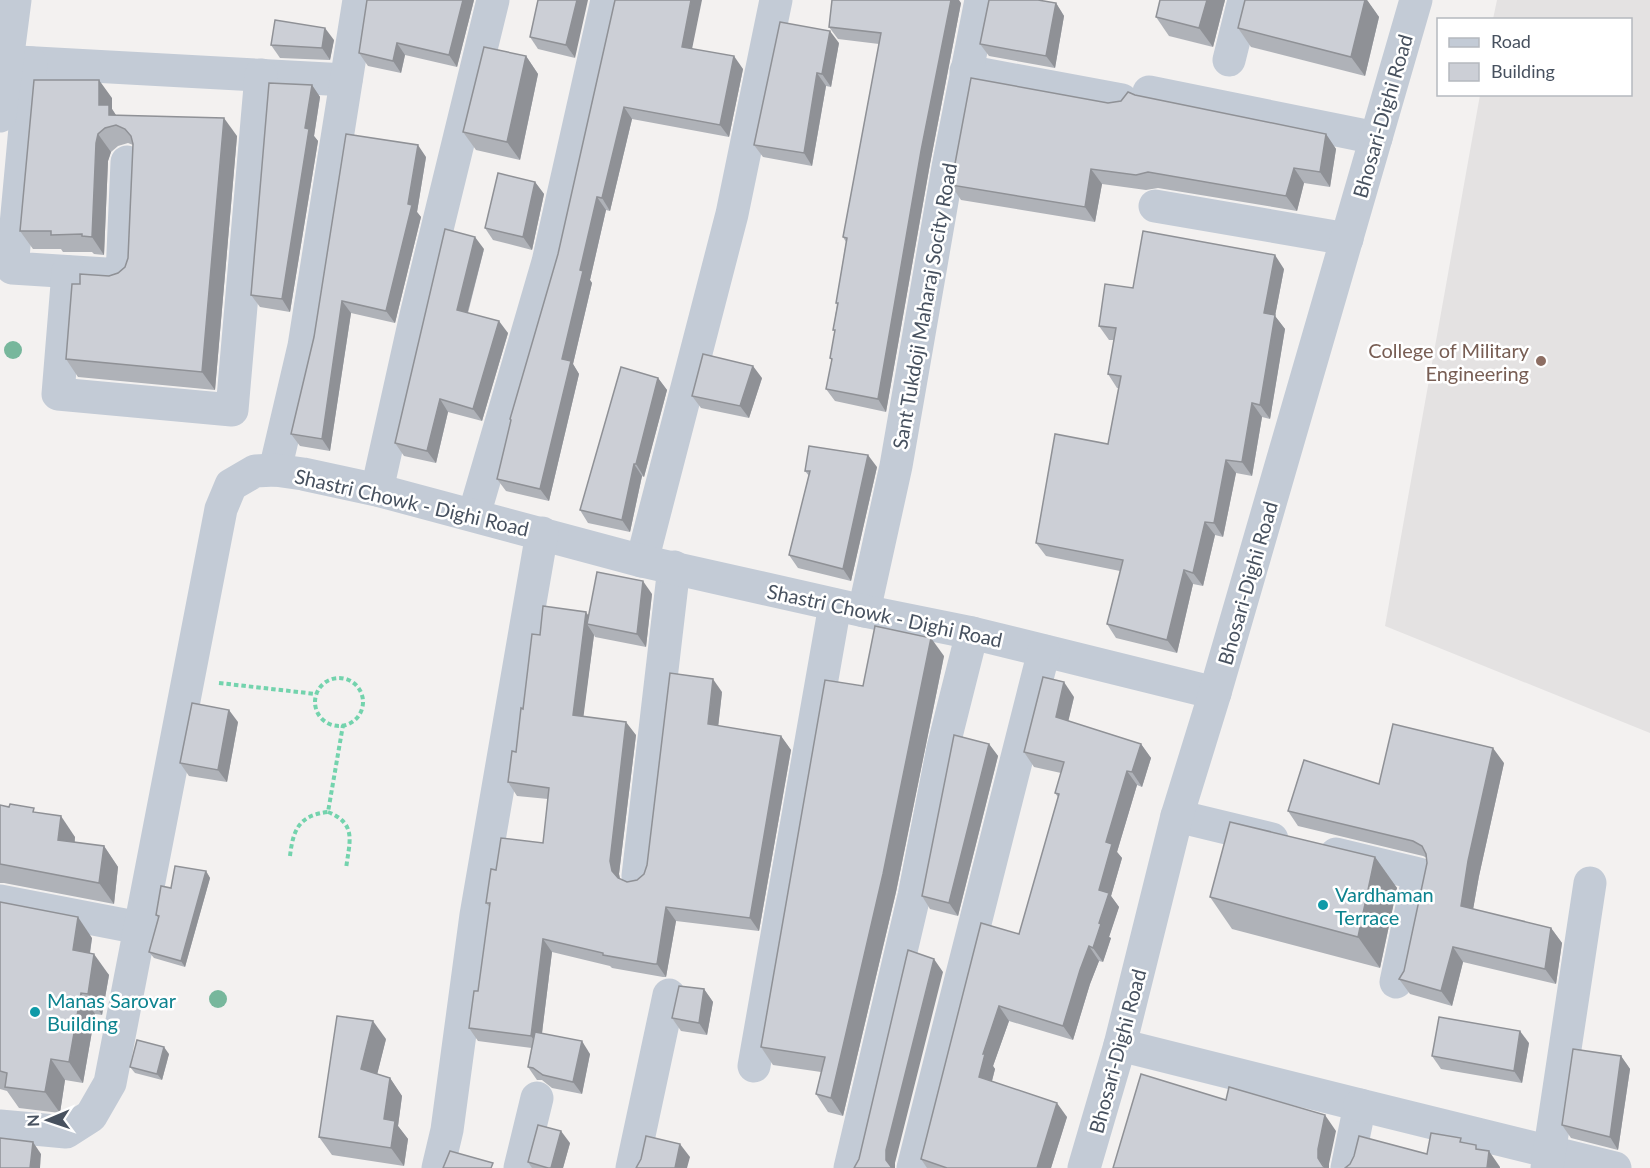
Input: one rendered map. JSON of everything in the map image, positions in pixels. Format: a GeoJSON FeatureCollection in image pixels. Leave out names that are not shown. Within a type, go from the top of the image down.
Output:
{"type":"FeatureCollection","features":[{"type":"Feature","properties":{"kind":"street"},"geometry":{"type":"LineString","coordinates":[[15,0],[12,268],[122,275],[127,162]]}},
{"type":"Feature","properties":{"kind":"street"},"geometry":{"type":"LineString","coordinates":[[275,470],[304,346],[359,0]]}},
{"type":"Feature","properties":{"kind":"street"},"geometry":{"type":"LineString","coordinates":[[377,490],[416,315],[493,0]]}},
{"type":"Feature","properties":{"kind":"street"},"geometry":{"type":"LineString","coordinates":[[474,515],[548,262],[607,0]]}},
{"type":"Feature","properties":{"kind":"street"},"geometry":{"type":"LineString","coordinates":[[642,561],[732,214],[776,0]]}},
{"type":"Feature","properties":{"kind":"street","name":"Sant Tukdoji Maharaj Socity Road"},"geometry":{"type":"LineString","coordinates":[[754,1066],[850,608],[896,466],[966,71],[981,0]]}},
{"type":"Feature","properties":{"kind":"street"},"geometry":{"type":"LineString","coordinates":[[1229,60],[1244,0]]}},
{"type":"Feature","properties":{"kind":"street","name":"Bhosari-Dighi Road"},"geometry":{"type":"LineString","coordinates":[[1084,1168],[1120,1045],[1177,816],[1215,693],[1416,0]]}},
{"type":"Feature","properties":{"kind":"street"},"geometry":{"type":"LineString","coordinates":[[13,62],[346,80]]}},
{"type":"Feature","properties":{"kind":"street"},"geometry":{"type":"LineString","coordinates":[[0,116],[13,62]]}},
{"type":"Feature","properties":{"kind":"street"},"geometry":{"type":"LineString","coordinates":[[966,71],[1379,129]]}},
{"type":"Feature","properties":{"kind":"street"},"geometry":{"type":"LineString","coordinates":[[68,272],[58,394],[232,410],[261,75]]}},
{"type":"Feature","properties":{"kind":"street"},"geometry":{"type":"LineString","coordinates":[[1236,92],[1379,129]]}},
{"type":"Feature","properties":{"kind":"street"},"geometry":{"type":"LineString","coordinates":[[1155,206],[1347,239]]}},
{"type":"Feature","properties":{"kind":"street","name":"Shastri Chowk - Dighi Road"},"geometry":{"type":"LineString","coordinates":[[0,1126],[66,1132],[91,1116],[110,1083],[221,509],[231,484],[255,471],[275,470],[377,490],[542,532],[642,561],[972,633],[1215,693]]}},
{"type":"Feature","properties":{"kind":"street"},"geometry":{"type":"LineString","coordinates":[[438,1168],[447,1130],[476,915],[542,532]]}},
{"type":"Feature","properties":{"kind":"street"},"geometry":{"type":"LineString","coordinates":[[638,876],[674,567]]}},
{"type":"Feature","properties":{"kind":"street"},"geometry":{"type":"LineString","coordinates":[[850,1168],[914,896],[943,748],[972,633]]}},
{"type":"Feature","properties":{"kind":"street"},"geometry":{"type":"LineString","coordinates":[[913,1168],[1044,651]]}},
{"type":"Feature","properties":{"kind":"street"},"geometry":{"type":"LineString","coordinates":[[1177,816],[1419,874],[1396,981]]}},
{"type":"Feature","properties":{"kind":"street"},"geometry":{"type":"LineString","coordinates":[[1548,1160],[1590,883]]}},
{"type":"Feature","properties":{"kind":"street"},"geometry":{"type":"LineString","coordinates":[[0,901],[140,928]]}},
{"type":"Feature","properties":{"kind":"street"},"geometry":{"type":"LineString","coordinates":[[632,1168],[669,995]]}},
{"type":"Feature","properties":{"kind":"street"},"geometry":{"type":"LineString","coordinates":[[1120,1045],[1360,1105],[1548,1160],[1615,1168]]}},
{"type":"Feature","properties":{"kind":"street"},"geometry":{"type":"LineString","coordinates":[[520,1168],[537,1098]]}},
{"type":"Feature","properties":{"kind":"street"},"geometry":{"type":"LineString","coordinates":[[1347,1168],[1360,1105]]}},
{"type":"Feature","properties":{"kind":"path"},"geometry":{"type":"LineString","coordinates":[[332,679],[347,679],[358,688],[362,696],[362,710],[351,723],[343,725],[335,726],[320,717],[316,710],[316,694],[325,682],[332,679]]}},
{"type":"Feature","properties":{"kind":"path"},"geometry":{"type":"LineString","coordinates":[[188,680],[316,694]]}},
{"type":"Feature","properties":{"kind":"path"},"geometry":{"type":"LineString","coordinates":[[328,812],[343,725]]}},
{"type":"Feature","properties":{"kind":"path"},"geometry":{"type":"LineString","coordinates":[[290,856],[293,835],[302,823],[315,813],[328,812],[339,816],[348,826],[350,837],[346,869]]}},
{"type":"Feature","properties":{"kind":"shaded area","name":"College of Military Engineering"},"geometry":{"type":"Polygon","coordinates":[[[1497,0],[1650,0],[1650,733],[1385,626],[1480,96],[1632,96],[1632,18],[1493,18],[1497,0]]]}},
{"type":"Feature","properties":{"kind":"building"},"geometry":{"type":"Polygon","coordinates":[[[367,0],[463,0],[449,55],[397,43],[393,61],[359,53],[367,0]]]}},
{"type":"Feature","properties":{"kind":"building"},"geometry":{"type":"Polygon","coordinates":[[[538,0],[577,0],[566,45],[530,37],[538,0]]]}},
{"type":"Feature","properties":{"kind":"building"},"geometry":{"type":"Polygon","coordinates":[[[615,0],[691,0],[682,47],[734,56],[720,125],[624,107],[602,198],[597,197],[580,270],[583,271],[562,359],[571,361],[540,489],[497,479],[510,419],[558,254],[615,0]]]}},
{"type":"Feature","properties":{"kind":"building"},"geometry":{"type":"Polygon","coordinates":[[[832,0],[951,0],[921,151],[878,399],[826,389],[832,359],[830,358],[838,303],[836,303],[847,238],[843,237],[881,33],[829,27],[832,0]]]}},
{"type":"Feature","properties":{"kind":"building"},"geometry":{"type":"Polygon","coordinates":[[[989,0],[1038,0],[1056,3],[1046,56],[980,44],[989,0]]]}},
{"type":"Feature","properties":{"kind":"building"},"geometry":{"type":"Polygon","coordinates":[[[1160,0],[1207,0],[1199,28],[1156,17],[1160,0]]]}},
{"type":"Feature","properties":{"kind":"building"},"geometry":{"type":"Polygon","coordinates":[[[1245,0],[1365,0],[1351,57],[1238,28],[1245,0]]]}},
{"type":"Feature","properties":{"kind":"building"},"geometry":{"type":"Polygon","coordinates":[[[275,20],[325,28],[322,48],[271,45],[275,20]]]}},
{"type":"Feature","properties":{"kind":"building"},"geometry":{"type":"Polygon","coordinates":[[[780,22],[830,31],[822,74],[817,73],[804,153],[754,145],[780,22]]]}},
{"type":"Feature","properties":{"kind":"building"},"geometry":{"type":"Polygon","coordinates":[[[484,47],[526,56],[507,142],[463,132],[484,47]]]}},
{"type":"Feature","properties":{"kind":"building"},"geometry":{"type":"Polygon","coordinates":[[[971,78],[1108,103],[1121,101],[1128,92],[1326,134],[1320,172],[1294,168],[1286,196],[1148,172],[1136,175],[1091,169],[1085,207],[951,185],[971,78]]]}},
{"type":"Feature","properties":{"kind":"building"},"geometry":{"type":"Polygon","coordinates":[[[34,80],[99,80],[99,105],[109,105],[109,115],[224,118],[202,372],[66,359],[72,284],[80,284],[80,274],[109,276],[118,273],[125,267],[128,258],[133,144],[131,136],[125,129],[116,125],[105,128],[98,134],[92,237],[82,236],[82,234],[51,235],[51,231],[20,231],[34,80]]]}},
{"type":"Feature","properties":{"kind":"building"},"geometry":{"type":"Polygon","coordinates":[[[269,83],[312,85],[305,128],[309,129],[282,299],[251,295],[269,83]]]}},
{"type":"Feature","properties":{"kind":"building"},"geometry":{"type":"Polygon","coordinates":[[[346,134],[418,145],[408,204],[412,205],[386,311],[342,301],[322,439],[291,434],[314,337],[346,134]]]}},
{"type":"Feature","properties":{"kind":"building"},"geometry":{"type":"Polygon","coordinates":[[[498,173],[535,182],[523,237],[485,228],[498,173]]]}},
{"type":"Feature","properties":{"kind":"building"},"geometry":{"type":"Polygon","coordinates":[[[445,229],[475,237],[457,310],[499,321],[473,409],[440,399],[427,451],[395,443],[445,229]]]}},
{"type":"Feature","properties":{"kind":"building"},"geometry":{"type":"Polygon","coordinates":[[[1143,231],[1275,255],[1264,313],[1275,315],[1260,405],[1252,403],[1242,462],[1226,460],[1214,523],[1205,522],[1193,573],[1184,570],[1167,640],[1107,624],[1123,560],[1036,543],[1055,434],[1108,444],[1121,376],[1108,374],[1116,328],[1099,326],[1105,284],[1133,288],[1143,231]]]}},
{"type":"Feature","properties":{"kind":"building"},"geometry":{"type":"Polygon","coordinates":[[[703,354],[753,366],[740,406],[692,396],[703,354]]]}},
{"type":"Feature","properties":{"kind":"building"},"geometry":{"type":"Polygon","coordinates":[[[621,367],[658,378],[636,464],[634,464],[622,520],[580,510],[621,367]]]}},
{"type":"Feature","properties":{"kind":"building"},"geometry":{"type":"Polygon","coordinates":[[[809,446],[868,455],[843,569],[789,555],[810,471],[805,471],[809,446]]]}},
{"type":"Feature","properties":{"kind":"building"},"geometry":{"type":"Polygon","coordinates":[[[597,572],[643,581],[637,634],[587,624],[597,572]]]}},
{"type":"Feature","properties":{"kind":"building"},"geometry":{"type":"Polygon","coordinates":[[[543,606],[586,612],[573,715],[626,722],[610,861],[612,871],[618,878],[627,882],[637,880],[644,874],[647,865],[670,673],[713,679],[708,724],[781,736],[750,918],[666,907],[657,964],[603,955],[603,953],[543,939],[531,1036],[469,1028],[474,991],[478,991],[490,903],[486,903],[491,869],[496,870],[501,838],[543,843],[549,788],[508,782],[512,751],[516,752],[521,708],[523,709],[532,634],[540,635],[543,606]]]}},
{"type":"Feature","properties":{"kind":"building"},"geometry":{"type":"Polygon","coordinates":[[[875,626],[931,638],[883,874],[831,1098],[816,1094],[825,1057],[761,1047],[825,680],[863,686],[875,626]]]}},
{"type":"Feature","properties":{"kind":"building"},"geometry":{"type":"Polygon","coordinates":[[[1043,677],[1064,682],[1056,717],[1141,744],[1132,772],[1127,771],[1106,842],[1112,844],[1099,890],[1109,893],[1099,923],[1101,924],[1093,948],[1089,946],[1080,970],[1063,1026],[999,1006],[983,1054],[985,1054],[979,1077],[1057,1103],[1037,1168],[947,1168],[921,1159],[981,923],[1019,934],[1059,794],[1055,793],[1064,762],[1024,752],[1043,677]]]}},
{"type":"Feature","properties":{"kind":"building"},"geometry":{"type":"Polygon","coordinates":[[[192,703],[229,710],[218,770],[180,763],[192,703]]]}},
{"type":"Feature","properties":{"kind":"building"},"geometry":{"type":"Polygon","coordinates":[[[1393,724],[1493,748],[1468,861],[1461,906],[1551,928],[1545,969],[1453,947],[1441,991],[1399,979],[1404,971],[1427,863],[1422,846],[1413,841],[1288,811],[1304,760],[1379,784],[1393,724]]]}},
{"type":"Feature","properties":{"kind":"building"},"geometry":{"type":"Polygon","coordinates":[[[954,735],[989,744],[949,903],[922,896],[954,735]]]}},
{"type":"Feature","properties":{"kind":"building"},"geometry":{"type":"Polygon","coordinates":[[[10,804],[34,808],[33,812],[61,816],[58,840],[104,846],[99,883],[0,864],[0,805],[9,807],[10,804]]]}},
{"type":"Feature","properties":{"kind":"building"},"geometry":{"type":"Polygon","coordinates":[[[1230,822],[1375,857],[1358,937],[1210,897],[1230,822]]]}},
{"type":"Feature","properties":{"kind":"building"},"geometry":{"type":"Polygon","coordinates":[[[175,866],[206,871],[181,961],[149,952],[159,916],[156,915],[161,886],[171,888],[175,866]]]}},
{"type":"Feature","properties":{"kind":"building","name":"Manas Sarovar Building"},"geometry":{"type":"Polygon","coordinates":[[[0,902],[78,917],[73,950],[94,954],[88,994],[81,993],[69,1062],[51,1059],[45,1092],[5,1087],[7,1073],[0,1071],[0,902]]]}},
{"type":"Feature","properties":{"kind":"building"},"geometry":{"type":"Polygon","coordinates":[[[908,950],[934,959],[886,1150],[886,1160],[892,1168],[854,1168],[859,1159],[908,950]]]}},
{"type":"Feature","properties":{"kind":"building"},"geometry":{"type":"Polygon","coordinates":[[[679,986],[704,989],[699,1023],[672,1018],[679,986]]]}},
{"type":"Feature","properties":{"kind":"building"},"geometry":{"type":"Polygon","coordinates":[[[337,1016],[373,1021],[361,1069],[390,1078],[384,1119],[395,1121],[391,1148],[319,1137],[337,1016]]]}},
{"type":"Feature","properties":{"kind":"building"},"geometry":{"type":"Polygon","coordinates":[[[1439,1017],[1520,1031],[1514,1071],[1432,1056],[1439,1017]]]}},
{"type":"Feature","properties":{"kind":"building"},"geometry":{"type":"Polygon","coordinates":[[[535,1032],[582,1041],[573,1082],[543,1075],[528,1067],[535,1032]]]}},
{"type":"Feature","properties":{"kind":"building"},"geometry":{"type":"Polygon","coordinates":[[[137,1040],[164,1047],[157,1074],[130,1067],[137,1040]]]}},
{"type":"Feature","properties":{"kind":"building"},"geometry":{"type":"Polygon","coordinates":[[[1573,1049],[1621,1056],[1610,1137],[1562,1125],[1573,1049]]]}},
{"type":"Feature","properties":{"kind":"building"},"geometry":{"type":"Polygon","coordinates":[[[1141,1074],[1226,1100],[1229,1087],[1325,1115],[1318,1158],[1327,1168],[1113,1168],[1141,1074]]]}},
{"type":"Feature","properties":{"kind":"building"},"geometry":{"type":"Polygon","coordinates":[[[538,1125],[561,1131],[551,1168],[528,1162],[538,1125]]]}},
{"type":"Feature","properties":{"kind":"building"},"geometry":{"type":"Polygon","coordinates":[[[1431,1133],[1461,1138],[1460,1142],[1476,1145],[1476,1149],[1489,1151],[1487,1168],[1345,1168],[1354,1156],[1359,1136],[1427,1154],[1431,1133]]]}},
{"type":"Feature","properties":{"kind":"building"},"geometry":{"type":"Polygon","coordinates":[[[646,1136],[680,1144],[675,1168],[636,1168],[641,1159],[646,1136]]]}},
{"type":"Feature","properties":{"kind":"building"},"geometry":{"type":"Polygon","coordinates":[[[0,1138],[33,1142],[30,1168],[0,1168],[0,1138]]]}},
{"type":"Feature","properties":{"kind":"building"},"geometry":{"type":"Polygon","coordinates":[[[450,1151],[493,1163],[491,1168],[443,1168],[450,1151]]]}},
{"type":"Feature","properties":{"kind":"place","name":"College of Military Engineering"},"geometry":{"type":"Point","coordinates":[1541,361]}},
{"type":"Feature","properties":{"kind":"place","name":"Vardhaman Terrace"},"geometry":{"type":"Point","coordinates":[1323,905]}},
{"type":"Feature","properties":{"kind":"place","name":"Manas Sarovar Building"},"geometry":{"type":"Point","coordinates":[35,1012]}}]}
